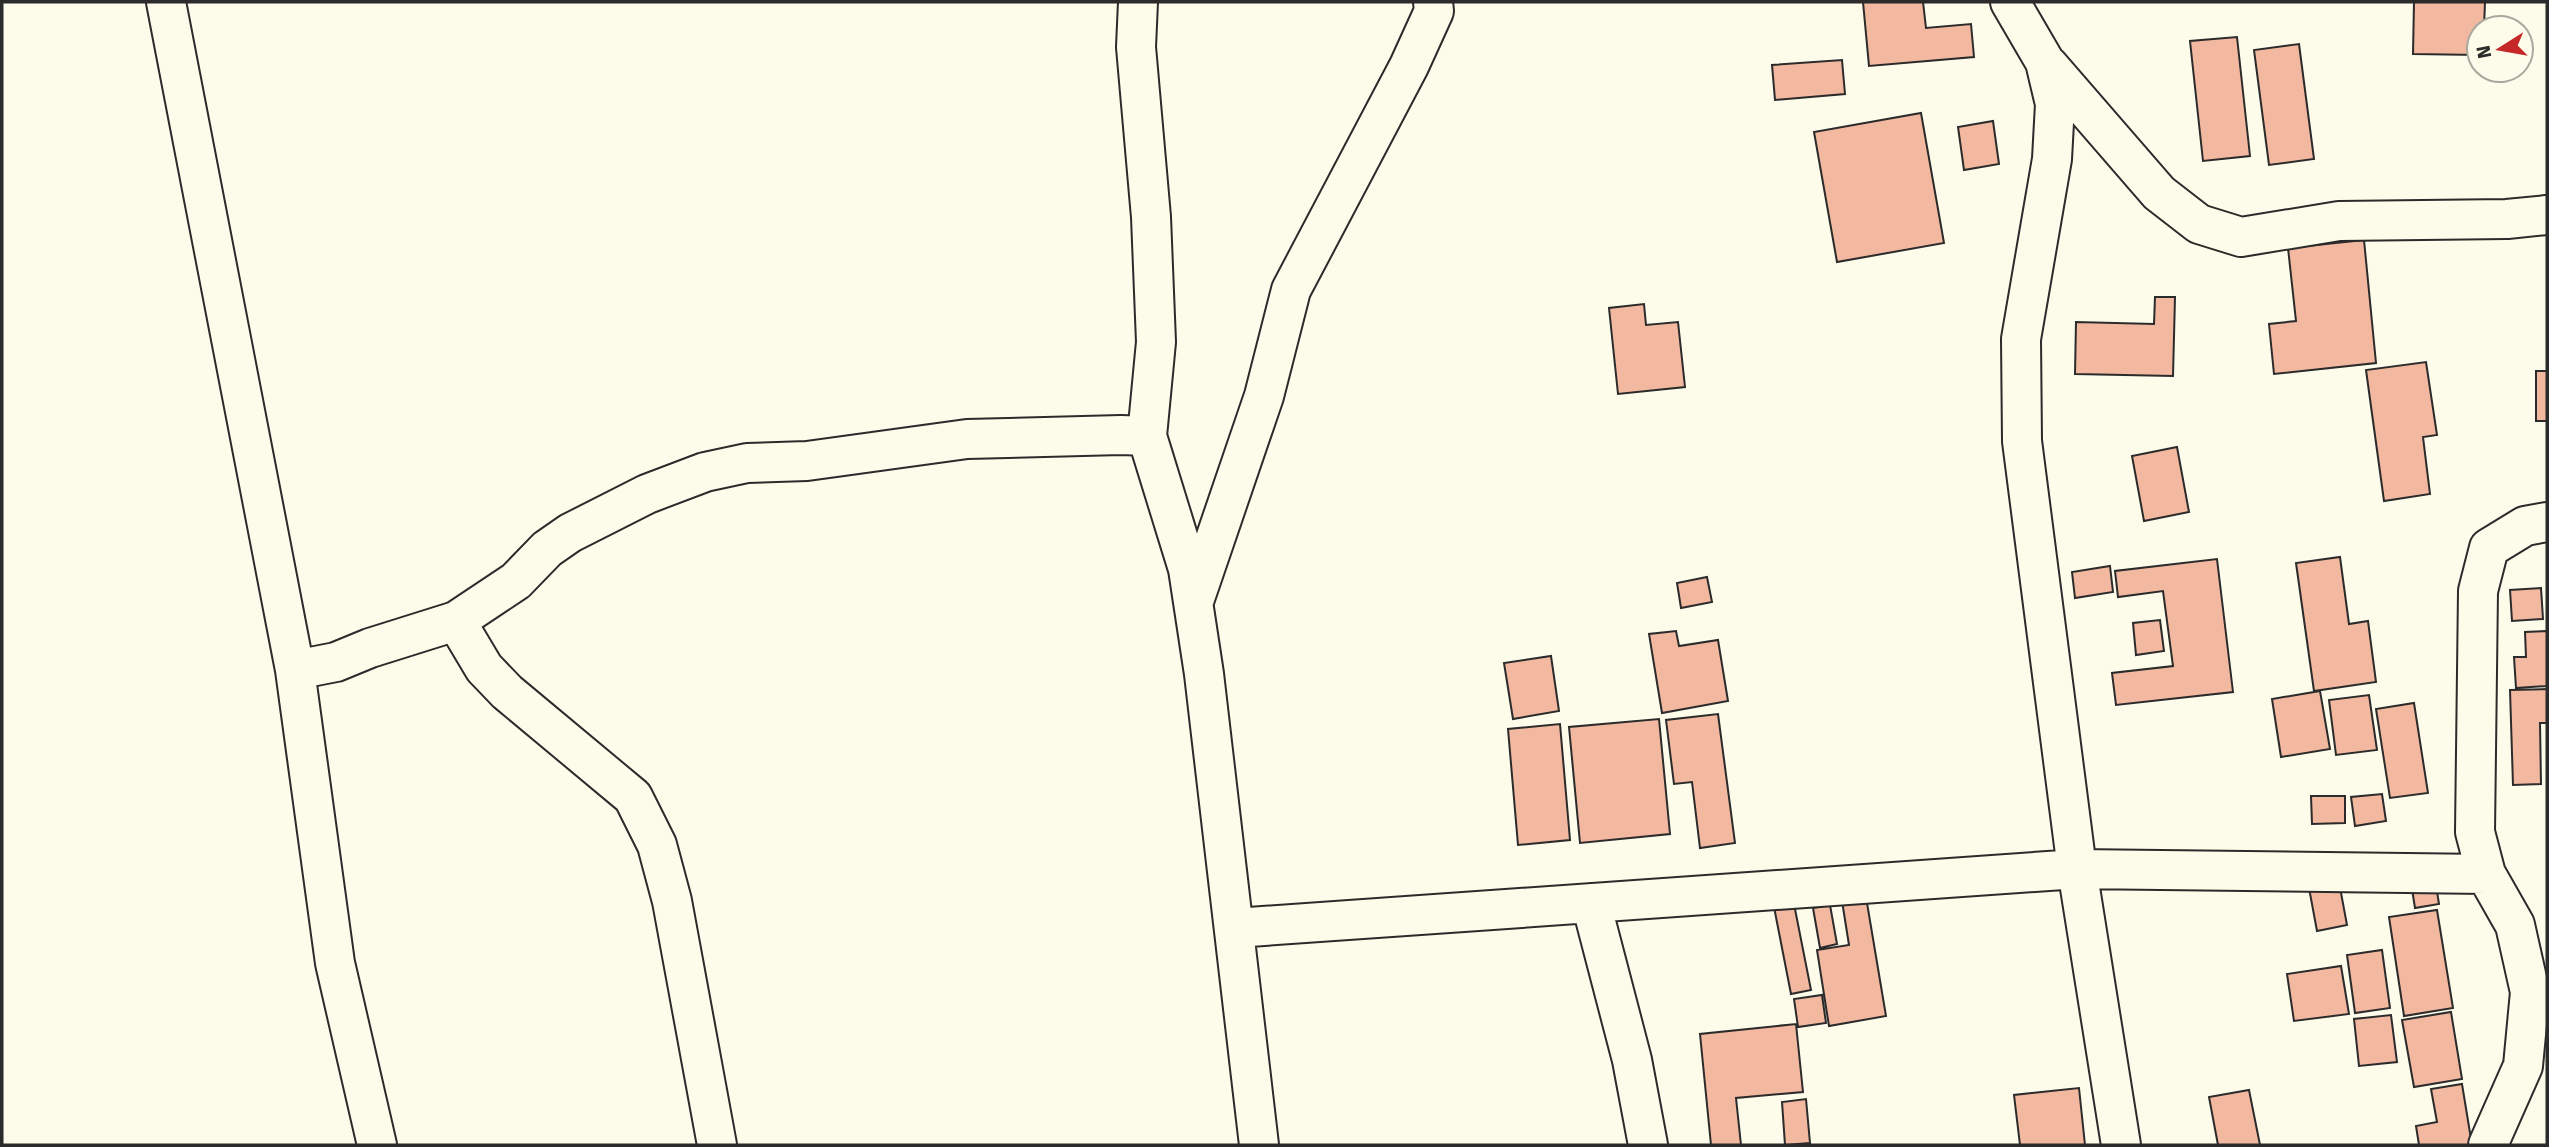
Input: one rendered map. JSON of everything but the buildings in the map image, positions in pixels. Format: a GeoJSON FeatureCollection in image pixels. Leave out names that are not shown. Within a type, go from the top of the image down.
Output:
{"type":"FeatureCollection","features":[{"type":"Feature","properties":{"kind":"street"},"geometry":{"type":"LineString","coordinates":[[166,2],[295,670],[335,962],[377,1145]]}},
{"type":"Feature","properties":{"kind":"street"},"geometry":{"type":"LineString","coordinates":[[1138,2],[1136,47],[1151,217],[1156,342],[1147,436],[1188,569],[1235,928],[1259,1145]]}},
{"type":"Feature","properties":{"kind":"street"},"geometry":{"type":"LineString","coordinates":[[1193,604],[1264,396],[1291,290],[1409,66],[1434,11],[1433,2]]}},
{"type":"Feature","properties":{"kind":"street"},"geometry":{"type":"LineString","coordinates":[[2010,2],[2045,62],[2160,193],[2199,224],[2241,237],[2339,221],[2507,219],[2547,215]]}},
{"type":"Feature","properties":{"kind":"street"},"geometry":{"type":"LineString","coordinates":[[2045,62],[2054,104],[2052,159],[2021,339],[2022,441],[2077,869],[2121,1145]]}},
{"type":"Feature","properties":{"kind":"street"},"geometry":{"type":"LineString","coordinates":[[295,670],[337,662],[370,648],[456,621],[516,581],[547,549],[570,533],[647,494],[705,472],[747,463],[807,461],[967,439],[1147,436]]}},
{"type":"Feature","properties":{"kind":"street"},"geometry":{"type":"LineString","coordinates":[[2488,1145],[2523,1066],[2530,992],[2531,927],[2486,874],[2475,832],[2478,590],[2490,548],[2525,526],[2547,522]]}},
{"type":"Feature","properties":{"kind":"street"},"geometry":{"type":"LineString","coordinates":[[456,621],[484,668],[550,729],[633,797],[657,845],[672,901],[717,1145]]}},
{"type":"Feature","properties":{"kind":"street"},"geometry":{"type":"LineString","coordinates":[[1235,928],[2077,869],[2486,874]]}},
{"type":"Feature","properties":{"kind":"street"},"geometry":{"type":"LineString","coordinates":[[1591,903],[1632,1060],[1648,1145]]}}]}
